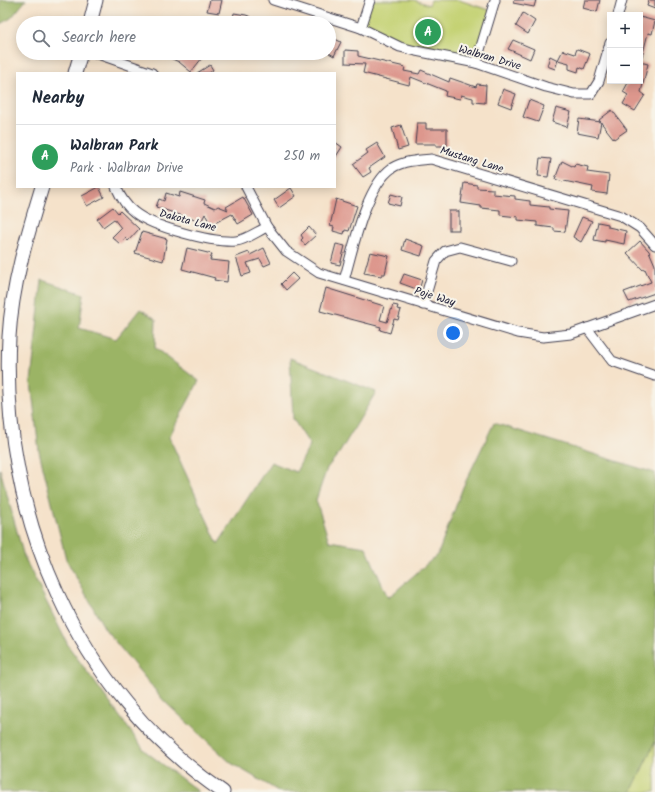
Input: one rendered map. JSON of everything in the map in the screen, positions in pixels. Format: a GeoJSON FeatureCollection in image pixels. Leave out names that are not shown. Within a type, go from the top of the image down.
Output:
{"type":"FeatureCollection","features":[{"type":"Feature","properties":{"kind":"main road"},"geometry":{"type":"LineString","coordinates":[[92,16],[96,0]]}},
{"type":"Feature","properties":{"kind":"main road"},"geometry":{"type":"LineString","coordinates":[[75,72],[79,60]]}},
{"type":"Feature","properties":{"kind":"main road"},"geometry":{"type":"LineString","coordinates":[[42,188],[23,251],[14,290],[9,336],[7,382],[9,428],[17,479],[30,529],[46,572],[66,613],[87,650],[113,686],[141,722],[176,755],[223,792]]}},
{"type":"Feature","properties":{"kind":"street","name":"Walbran Drive"},"geometry":{"type":"LineString","coordinates":[[273,0],[323,16]]}},
{"type":"Feature","properties":{"kind":"street"},"geometry":{"type":"LineString","coordinates":[[360,28],[370,0]]}},
{"type":"Feature","properties":{"kind":"street"},"geometry":{"type":"LineString","coordinates":[[476,63],[495,0]]}},
{"type":"Feature","properties":{"kind":"street"},"geometry":{"type":"LineString","coordinates":[[619,12],[622,0]]}},
{"type":"Feature","properties":{"kind":"street","name":"Walbran Drive"},"geometry":{"type":"LineString","coordinates":[[336,20],[360,28],[406,48],[476,63],[546,87],[574,94],[591,94],[599,81],[609,48]]}},
{"type":"Feature","properties":{"kind":"street"},"geometry":{"type":"LineString","coordinates":[[112,60],[137,70],[147,72]]}},
{"type":"Feature","properties":{"kind":"street","name":"Mustang Lane"},"geometry":{"type":"LineString","coordinates":[[344,280],[372,192],[380,180],[392,168],[418,160],[431,159],[621,216],[640,228],[655,245]]}},
{"type":"Feature","properties":{"kind":"street","name":"Dakota Lane"},"geometry":{"type":"LineString","coordinates":[[116,188],[120,197],[133,212],[150,222],[215,240],[238,241],[267,227]]}},
{"type":"Feature","properties":{"kind":"street","name":"Poje Way"},"geometry":{"type":"LineString","coordinates":[[247,188],[267,227],[286,251],[319,273],[518,333],[543,337],[571,334],[655,304]]}},
{"type":"Feature","properties":{"kind":"street"},"geometry":{"type":"LineString","coordinates":[[423,305],[436,261],[445,252],[460,247],[511,260]]}},
{"type":"Feature","properties":{"kind":"street"},"geometry":{"type":"LineString","coordinates":[[587,328],[612,361],[655,376]]}},
{"type":"Feature","properties":{"kind":"green space"},"geometry":{"type":"Polygon","coordinates":[[[0,0],[26,0],[11,18],[0,24],[0,0]]]}},
{"type":"Feature","properties":{"kind":"green space"},"geometry":{"type":"Polygon","coordinates":[[[370,0],[414,0],[429,5],[431,0],[459,0],[492,11],[476,63],[416,51],[361,28],[370,0]]]}},
{"type":"Feature","properties":{"kind":"green space"},"geometry":{"type":"Polygon","coordinates":[[[42,280],[84,294],[79,328],[116,339],[140,309],[156,319],[155,348],[199,381],[169,437],[218,544],[271,462],[296,472],[310,445],[293,419],[290,358],[376,392],[340,452],[327,468],[316,500],[329,541],[366,547],[388,598],[438,554],[463,487],[494,423],[655,473],[655,742],[631,792],[280,792],[231,763],[164,701],[105,629],[66,559],[39,451],[31,382],[42,280]]]}},
{"type":"Feature","properties":{"kind":"green space"},"geometry":{"type":"Polygon","coordinates":[[[0,469],[24,557],[69,647],[145,751],[199,792],[0,792],[0,469]]]}},
{"type":"Feature","properties":{"kind":"green space"},"geometry":{"type":"Polygon","coordinates":[[[655,742],[655,792],[631,792],[655,742]]]}},
{"type":"Feature","properties":{"kind":"building"},"geometry":{"type":"Polygon","coordinates":[[[210,0],[222,0],[219,13],[207,11],[210,0]]]}},
{"type":"Feature","properties":{"kind":"building"},"geometry":{"type":"Polygon","coordinates":[[[514,0],[536,0],[534,7],[513,3],[514,0]]]}},
{"type":"Feature","properties":{"kind":"building"},"geometry":{"type":"Polygon","coordinates":[[[585,0],[600,0],[597,12],[583,8],[585,0]]]}},
{"type":"Feature","properties":{"kind":"building"},"geometry":{"type":"Polygon","coordinates":[[[649,0],[655,0],[655,9],[647,6],[649,0]]]}},
{"type":"Feature","properties":{"kind":"building"},"geometry":{"type":"Polygon","coordinates":[[[234,13],[248,16],[233,16],[234,13]]]}},
{"type":"Feature","properties":{"kind":"building"},"geometry":{"type":"Polygon","coordinates":[[[523,13],[535,21],[528,34],[516,26],[523,13]]]}},
{"type":"Feature","properties":{"kind":"building"},"geometry":{"type":"Polygon","coordinates":[[[643,18],[655,21],[652,34],[648,33],[643,53],[643,18]]]}},
{"type":"Feature","properties":{"kind":"building"},"geometry":{"type":"Polygon","coordinates":[[[336,40],[341,42],[336,52],[336,40]]]}},
{"type":"Feature","properties":{"kind":"building"},"geometry":{"type":"Polygon","coordinates":[[[513,40],[534,49],[530,59],[508,49],[513,40]]]}},
{"type":"Feature","properties":{"kind":"building"},"geometry":{"type":"Polygon","coordinates":[[[577,49],[590,54],[584,69],[579,67],[578,72],[569,69],[569,63],[558,60],[563,50],[575,54],[577,49]]]}},
{"type":"Feature","properties":{"kind":"building"},"geometry":{"type":"Polygon","coordinates":[[[345,50],[358,51],[358,56],[405,67],[404,71],[419,74],[421,70],[449,82],[450,78],[476,87],[477,84],[486,85],[485,103],[473,102],[473,98],[461,95],[460,99],[445,96],[446,91],[411,77],[409,85],[363,73],[365,64],[345,63],[345,50]]]}},
{"type":"Feature","properties":{"kind":"building"},"geometry":{"type":"Polygon","coordinates":[[[550,56],[558,60],[555,69],[547,66],[550,56]]]}},
{"type":"Feature","properties":{"kind":"building"},"geometry":{"type":"Polygon","coordinates":[[[175,60],[200,60],[191,72],[175,60]]]}},
{"type":"Feature","properties":{"kind":"building"},"geometry":{"type":"Polygon","coordinates":[[[643,63],[648,64],[643,84],[643,63]]]}},
{"type":"Feature","properties":{"kind":"building"},"geometry":{"type":"Polygon","coordinates":[[[210,65],[213,70],[210,72],[199,72],[210,65]]]}},
{"type":"Feature","properties":{"kind":"building"},"geometry":{"type":"Polygon","coordinates":[[[627,84],[643,84],[641,92],[645,95],[635,111],[623,104],[628,95],[623,92],[627,84]]]}},
{"type":"Feature","properties":{"kind":"building"},"geometry":{"type":"Polygon","coordinates":[[[503,89],[516,94],[511,108],[498,103],[503,89]]]}},
{"type":"Feature","properties":{"kind":"building"},"geometry":{"type":"Polygon","coordinates":[[[529,100],[544,106],[538,122],[523,117],[529,100]]]}},
{"type":"Feature","properties":{"kind":"building"},"geometry":{"type":"Polygon","coordinates":[[[556,108],[571,112],[567,127],[552,122],[556,108]]]}},
{"type":"Feature","properties":{"kind":"building"},"geometry":{"type":"Polygon","coordinates":[[[612,110],[627,130],[614,139],[599,120],[612,110]]]}},
{"type":"Feature","properties":{"kind":"building"},"geometry":{"type":"Polygon","coordinates":[[[579,119],[601,122],[598,137],[577,133],[579,119]]]}},
{"type":"Feature","properties":{"kind":"building"},"geometry":{"type":"Polygon","coordinates":[[[417,123],[426,123],[426,129],[447,129],[447,146],[436,146],[436,144],[415,144],[417,123]]]}},
{"type":"Feature","properties":{"kind":"building"},"geometry":{"type":"Polygon","coordinates":[[[401,125],[408,147],[398,150],[392,128],[401,125]]]}},
{"type":"Feature","properties":{"kind":"building"},"geometry":{"type":"Polygon","coordinates":[[[336,143],[342,147],[336,156],[336,143]]]}},
{"type":"Feature","properties":{"kind":"building"},"geometry":{"type":"Polygon","coordinates":[[[377,143],[385,157],[369,168],[371,172],[363,177],[353,164],[368,153],[366,150],[377,143]]]}},
{"type":"Feature","properties":{"kind":"building"},"geometry":{"type":"Polygon","coordinates":[[[540,158],[551,159],[548,177],[538,176],[540,158]]]}},
{"type":"Feature","properties":{"kind":"building"},"geometry":{"type":"Polygon","coordinates":[[[562,161],[574,167],[575,164],[588,167],[587,172],[609,175],[607,194],[592,192],[593,187],[563,182],[555,179],[562,161]]]}},
{"type":"Feature","properties":{"kind":"building"},"geometry":{"type":"Polygon","coordinates":[[[464,183],[477,185],[477,188],[493,189],[493,194],[515,196],[515,199],[530,201],[530,205],[568,211],[565,232],[554,231],[554,228],[537,226],[537,222],[518,220],[518,217],[500,215],[500,210],[481,208],[481,206],[461,203],[464,183]]]}},
{"type":"Feature","properties":{"kind":"building"},"geometry":{"type":"Polygon","coordinates":[[[100,188],[104,197],[87,206],[82,196],[100,188]]]}},
{"type":"Feature","properties":{"kind":"building"},"geometry":{"type":"Polygon","coordinates":[[[291,188],[296,196],[279,208],[274,200],[291,188]]]}},
{"type":"Feature","properties":{"kind":"building"},"geometry":{"type":"Polygon","coordinates":[[[180,192],[205,200],[204,203],[215,208],[218,206],[228,210],[226,207],[243,197],[253,215],[238,224],[232,214],[211,225],[205,214],[201,222],[156,207],[159,199],[164,201],[166,193],[179,197],[180,192]]]}},
{"type":"Feature","properties":{"kind":"building"},"geometry":{"type":"Polygon","coordinates":[[[391,194],[402,197],[400,206],[388,203],[391,194]]]}},
{"type":"Feature","properties":{"kind":"building"},"geometry":{"type":"Polygon","coordinates":[[[336,199],[357,206],[349,231],[345,230],[344,234],[333,231],[334,227],[330,226],[336,199]]]}},
{"type":"Feature","properties":{"kind":"building"},"geometry":{"type":"Polygon","coordinates":[[[113,207],[118,213],[120,211],[139,229],[128,241],[125,238],[120,244],[112,237],[121,228],[114,219],[103,227],[97,219],[113,207]]]}},
{"type":"Feature","properties":{"kind":"building"},"geometry":{"type":"Polygon","coordinates":[[[449,211],[459,211],[459,230],[449,230],[449,211]]]}},
{"type":"Feature","properties":{"kind":"building"},"geometry":{"type":"Polygon","coordinates":[[[582,217],[592,221],[581,242],[573,237],[582,217]]]}},
{"type":"Feature","properties":{"kind":"building"},"geometry":{"type":"Polygon","coordinates":[[[598,222],[608,224],[608,227],[626,231],[624,244],[605,240],[605,242],[594,240],[598,222]]]}},
{"type":"Feature","properties":{"kind":"building"},"geometry":{"type":"Polygon","coordinates":[[[309,227],[316,235],[305,245],[301,240],[303,238],[301,235],[309,227]]]}},
{"type":"Feature","properties":{"kind":"building"},"geometry":{"type":"Polygon","coordinates":[[[142,232],[167,239],[163,261],[135,253],[142,232]]]}},
{"type":"Feature","properties":{"kind":"building"},"geometry":{"type":"Polygon","coordinates":[[[405,239],[424,246],[421,256],[402,250],[405,239]]]}},
{"type":"Feature","properties":{"kind":"building"},"geometry":{"type":"Polygon","coordinates":[[[640,241],[649,251],[655,265],[655,293],[629,302],[624,292],[651,282],[645,269],[643,270],[627,253],[640,241]]]}},
{"type":"Feature","properties":{"kind":"building"},"geometry":{"type":"Polygon","coordinates":[[[336,244],[345,246],[340,265],[331,263],[336,244]]]}},
{"type":"Feature","properties":{"kind":"building"},"geometry":{"type":"Polygon","coordinates":[[[187,248],[212,254],[210,260],[229,262],[227,282],[214,280],[215,278],[182,269],[187,248]]]}},
{"type":"Feature","properties":{"kind":"building"},"geometry":{"type":"Polygon","coordinates":[[[264,248],[271,263],[264,266],[260,259],[247,263],[251,273],[242,276],[236,257],[249,252],[250,255],[264,248]]]}},
{"type":"Feature","properties":{"kind":"building"},"geometry":{"type":"Polygon","coordinates":[[[370,252],[389,256],[385,274],[382,274],[381,276],[364,273],[370,252]]]}},
{"type":"Feature","properties":{"kind":"building"},"geometry":{"type":"Polygon","coordinates":[[[292,273],[298,279],[286,290],[281,284],[292,273]]]}},
{"type":"Feature","properties":{"kind":"building"},"geometry":{"type":"Polygon","coordinates":[[[404,274],[422,280],[419,290],[400,283],[404,274]]]}},
{"type":"Feature","properties":{"kind":"building"},"geometry":{"type":"Polygon","coordinates":[[[326,288],[384,306],[380,320],[387,322],[393,305],[398,306],[397,309],[401,310],[398,320],[394,319],[390,333],[380,330],[381,327],[320,311],[326,288]]]}},
{"type":"Feature","properties":{"kind":"place","name":"Walbran Park"},"geometry":{"type":"Point","coordinates":[428,32]}}]}
